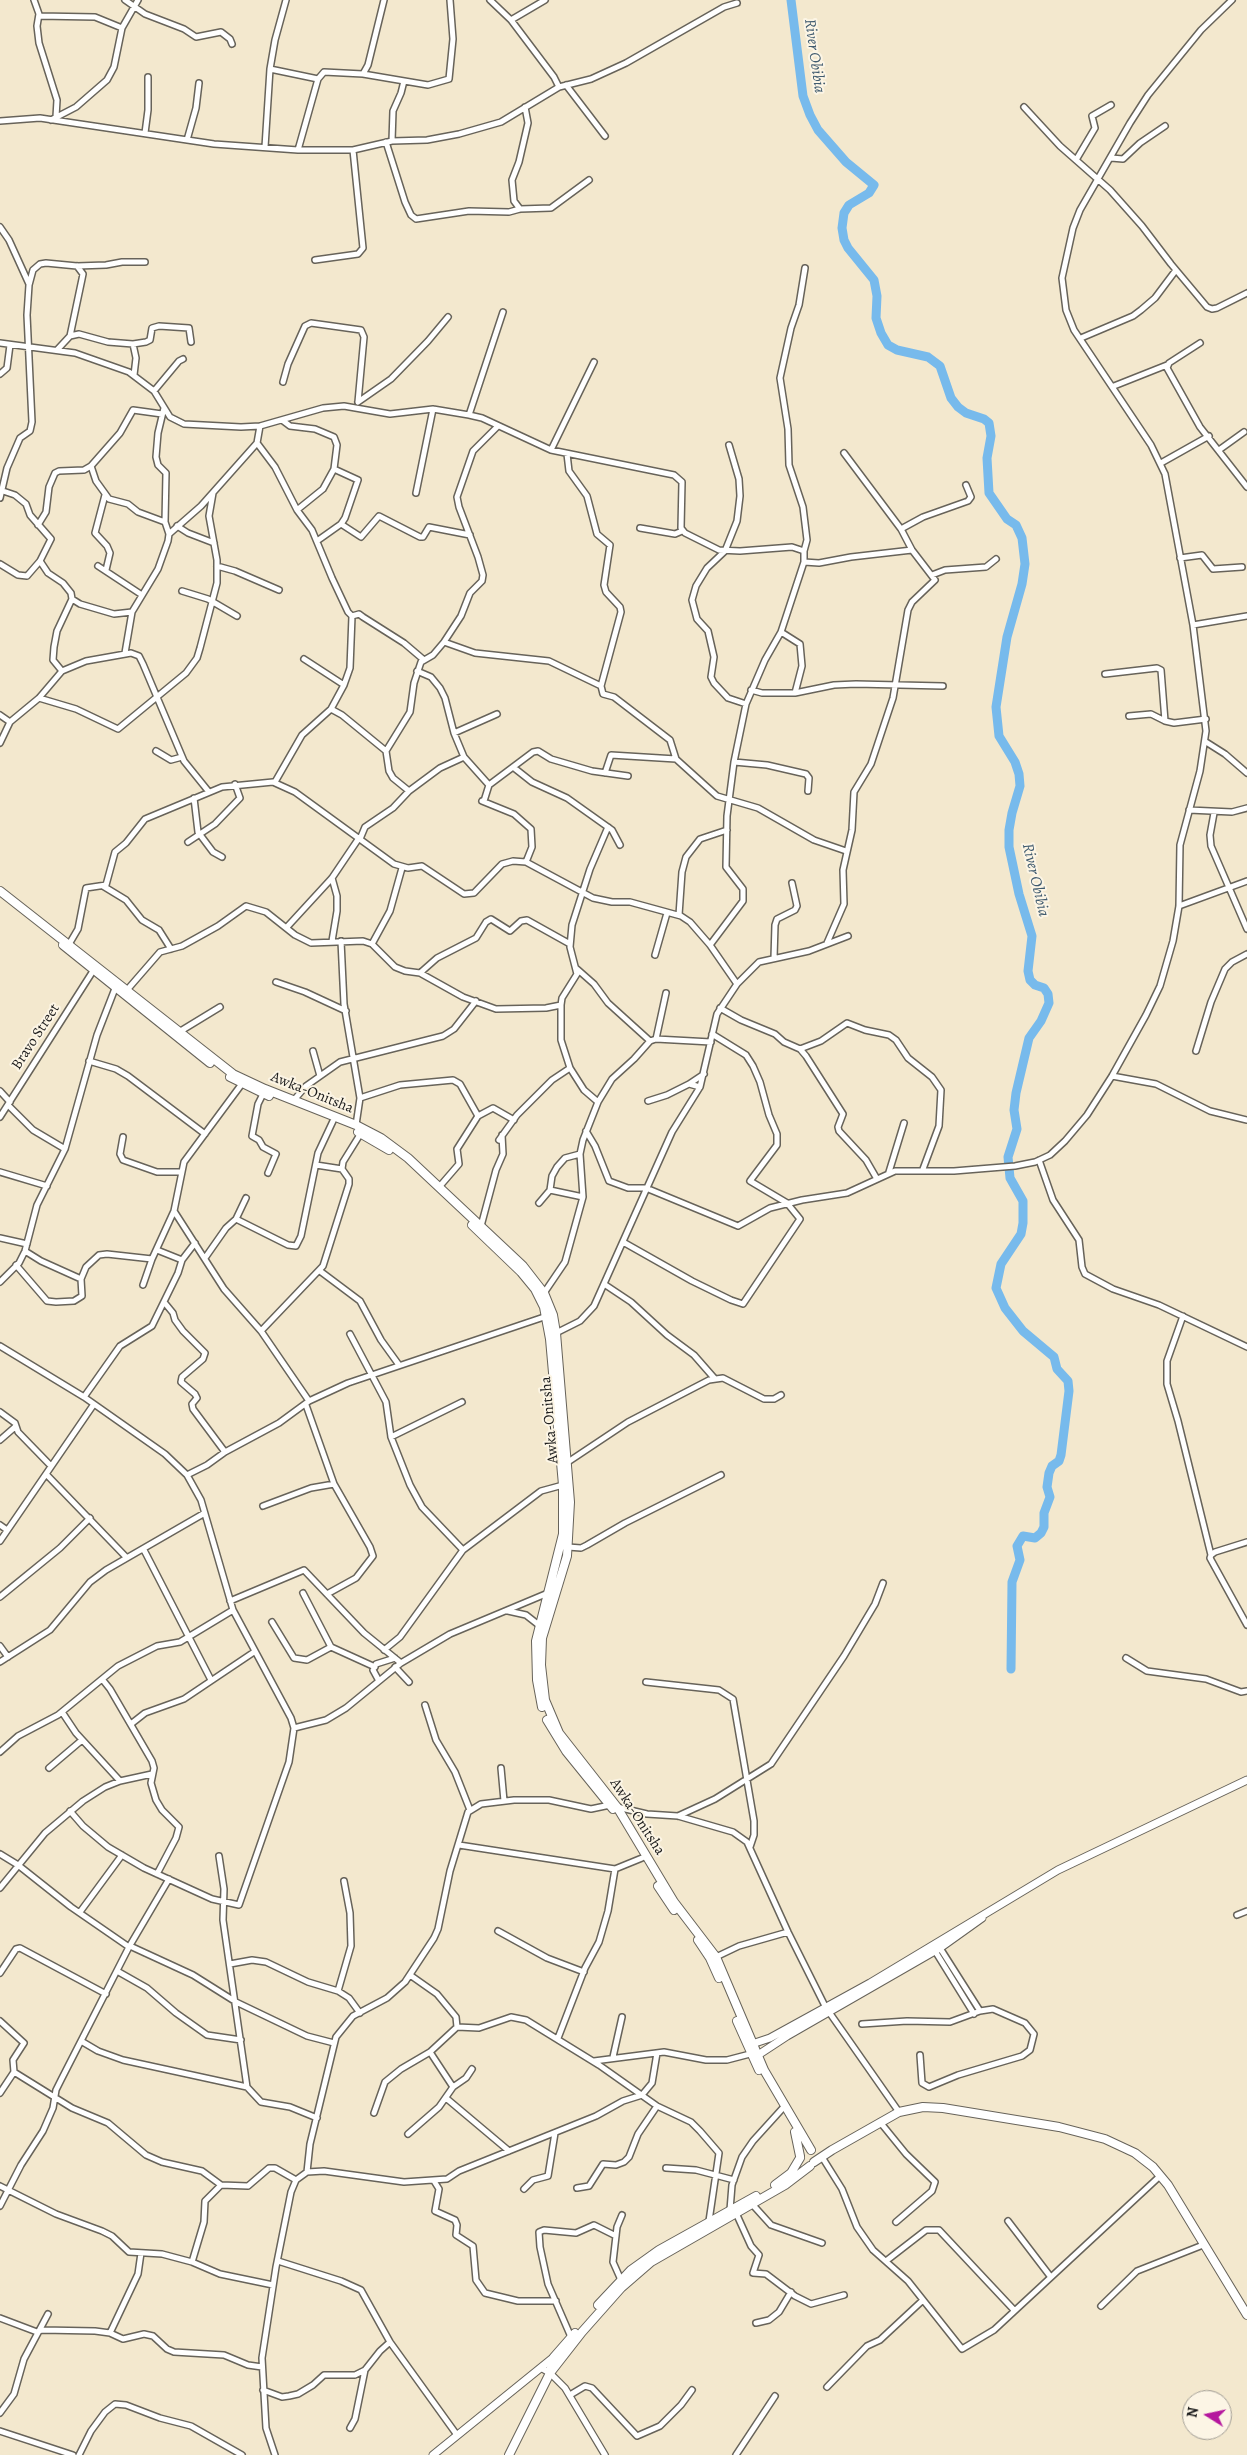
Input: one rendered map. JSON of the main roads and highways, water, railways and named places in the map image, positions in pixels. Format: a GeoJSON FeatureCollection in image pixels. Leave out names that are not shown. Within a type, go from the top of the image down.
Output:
{"type":"FeatureCollection","features":[{"type":"Feature","properties":{"kind":"main road","name":"Awka-Onitsha"},"geometry":{"type":"LineString","coordinates":[[0,891],[202,1057],[263,1094],[359,1129],[410,1166],[521,1272],[540,1297],[550,1316],[563,1485],[563,1534],[547,1594],[535,1653],[538,1696],[547,1719],[566,1751],[614,1806],[674,1902],[716,1958],[753,2056],[796,2134],[800,2157]]}},
{"type":"Feature","properties":{"kind":"main road","name":"Awka-Onitsha"},"geometry":{"type":"LineString","coordinates":[[0,897],[68,946],[93,971],[127,990],[243,1082],[294,1100],[381,1138],[408,1158],[440,1186],[523,1266],[544,1293],[556,1333],[570,1502],[568,1547],[541,1628]]}},
{"type":"Feature","properties":{"kind":"main road"},"geometry":{"type":"LineString","coordinates":[[753,2056],[991,1909],[1097,1850],[1247,1780]]}},
{"type":"Feature","properties":{"kind":"main road","name":"Awka-Onitsha"},"geometry":{"type":"LineString","coordinates":[[614,1806],[667,1901],[710,1958],[749,2045]]}},
{"type":"Feature","properties":{"kind":"main road"},"geometry":{"type":"LineString","coordinates":[[749,2045],[770,2038],[828,2010],[937,1950],[969,1929],[991,1909]]}},
{"type":"Feature","properties":{"kind":"main road","name":"Awka-Onitsha"},"geometry":{"type":"LineString","coordinates":[[753,2056],[811,2151]]}},
{"type":"Feature","properties":{"kind":"main road"},"geometry":{"type":"LineString","coordinates":[[433,2455],[554,2357],[621,2280],[659,2250],[709,2221],[752,2204],[785,2185],[822,2156],[880,2122],[899,2112],[923,2107],[943,2108],[1083,2132],[1121,2145],[1135,2154],[1160,2176],[1173,2192],[1203,2245],[1247,2315]]}},
{"type":"Feature","properties":{"kind":"main road"},"geometry":{"type":"LineString","coordinates":[[509,2455],[550,2373],[604,2306],[638,2272],[780,2182],[795,2169],[804,2151],[832,2150]]}},
{"type":"Feature","properties":{"kind":"main road"},"geometry":{"type":"LineString","coordinates":[[811,2151],[816,2158],[812,2164]]}},
{"type":"Feature","properties":{"kind":"main road"},"geometry":{"type":"LineString","coordinates":[[800,2157],[802,2163],[812,2164]]}},
{"type":"Feature","properties":{"kind":"main road"},"geometry":{"type":"LineString","coordinates":[[550,2373],[554,2357]]}},
{"type":"Feature","properties":{"kind":"waterway","name":"River Obibia"},"geometry":{"type":"LineString","coordinates":[[791,0],[803,96],[810,115],[818,130],[846,162],[874,185],[869,193],[849,205],[844,213],[842,228],[844,240],[848,248],[874,280],[877,296],[876,318],[881,333],[888,345],[897,350],[928,357],[940,366],[951,398],[958,407],[966,413],[984,419],[989,423],[991,436],[987,458],[989,493],[1007,519],[1016,525],[1022,538],[1025,564],[1022,584],[1007,637],[996,707],[999,736],[1015,762],[1019,774],[1020,786],[1012,813],[1009,847],[1019,894],[1032,936],[1028,971],[1030,980],[1035,985],[1044,988],[1048,994],[1049,1003],[1041,1021],[1029,1038],[1016,1093],[1014,1110],[1017,1129],[1008,1157],[1010,1178],[1023,1201],[1023,1223],[1021,1234],[1001,1264],[996,1288],[1005,1308],[1023,1331],[1054,1357],[1057,1369],[1068,1381],[1069,1391],[1061,1455],[1059,1461],[1052,1466],[1049,1473],[1047,1487],[1050,1497],[1044,1513],[1044,1527],[1035,1538],[1023,1536],[1017,1546],[1020,1560],[1012,1582],[1011,1669]]}}]}
